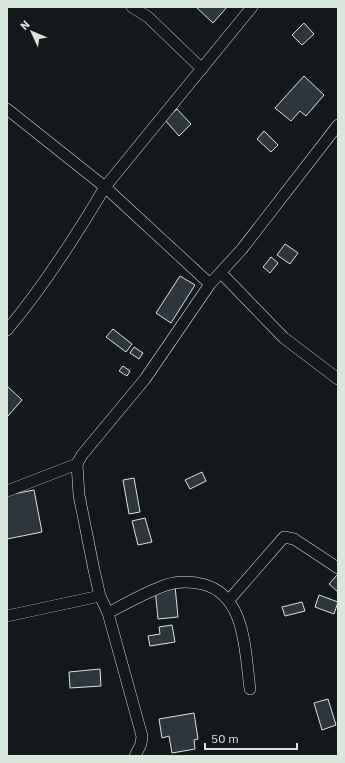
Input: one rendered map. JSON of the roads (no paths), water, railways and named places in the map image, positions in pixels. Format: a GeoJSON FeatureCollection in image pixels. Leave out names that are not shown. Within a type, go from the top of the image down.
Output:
{"type":"FeatureCollection","features":[{"type":"Feature","properties":{"kind":"street"},"geometry":{"type":"LineString","coordinates":[[132,7],[148,17],[202,69]]}},
{"type":"Feature","properties":{"kind":"street"},"geometry":{"type":"LineString","coordinates":[[7,330],[28,304],[87,217],[105,187],[252,7]]}},
{"type":"Feature","properties":{"kind":"street"},"geometry":{"type":"LineString","coordinates":[[7,109],[105,187],[210,284]]}},
{"type":"Feature","properties":{"kind":"street"},"geometry":{"type":"LineString","coordinates":[[134,756],[141,744],[142,736],[108,613],[100,596],[80,495],[77,464],[82,455],[146,379],[210,284],[242,250],[338,126]]}},
{"type":"Feature","properties":{"kind":"street"},"geometry":{"type":"LineString","coordinates":[[221,273],[284,338],[338,379]]}},
{"type":"Feature","properties":{"kind":"street"},"geometry":{"type":"LineString","coordinates":[[7,491],[77,464]]}},
{"type":"Feature","properties":{"kind":"street"},"geometry":{"type":"LineString","coordinates":[[229,600],[284,537],[294,539],[338,568]]}},
{"type":"Feature","properties":{"kind":"street"},"geometry":{"type":"LineString","coordinates":[[108,613],[159,588],[182,582],[210,586],[219,590],[229,600],[236,612],[244,641],[250,689]]}},
{"type":"Feature","properties":{"kind":"street"},"geometry":{"type":"LineString","coordinates":[[7,616],[100,596]]}}]}
